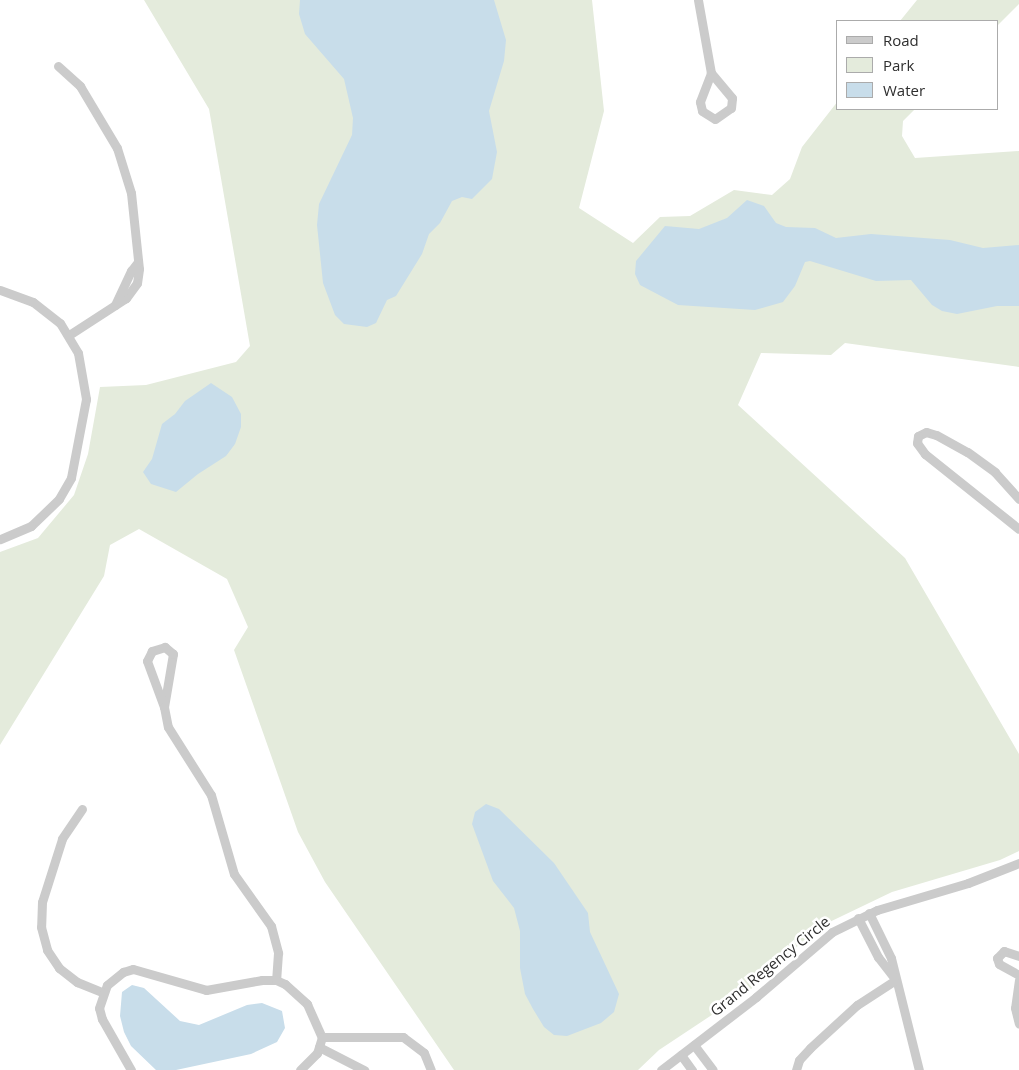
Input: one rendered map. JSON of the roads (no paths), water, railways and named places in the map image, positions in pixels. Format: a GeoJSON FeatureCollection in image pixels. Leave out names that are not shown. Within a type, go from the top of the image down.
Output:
{"type":"FeatureCollection","features":[{"type":"Feature","properties":{"kind":"street"},"geometry":{"type":"LineString","coordinates":[[698,0],[711,73],[732,98],[731,108],[715,120],[702,111],[700,102],[711,73]]}},
{"type":"Feature","properties":{"kind":"street"},"geometry":{"type":"LineString","coordinates":[[58,66],[80,86],[116,148],[131,193],[138,262],[131,271],[115,305],[69,335]]}},
{"type":"Feature","properties":{"kind":"street"},"geometry":{"type":"LineString","coordinates":[[0,290],[41,307],[69,335],[82,365],[86,399],[71,478],[46,514],[31,526],[0,540]]}},
{"type":"Feature","properties":{"kind":"street"},"geometry":{"type":"LineString","coordinates":[[1019,499],[994,472],[967,452],[936,435],[926,432],[918,436],[917,443],[925,454],[1019,530]]}},
{"type":"Feature","properties":{"kind":"street"},"geometry":{"type":"LineString","coordinates":[[164,707],[173,654],[164,647],[152,651],[147,661],[174,739],[214,803],[230,865],[274,935],[278,953],[276,980]]}},
{"type":"Feature","properties":{"kind":"street"},"geometry":{"type":"LineString","coordinates":[[82,809],[62,839],[42,902],[41,927],[46,950],[59,968],[77,982],[102,992]]}},
{"type":"Feature","properties":{"kind":"street","name":"Grand Regency Circle"},"geometry":{"type":"LineString","coordinates":[[661,1070],[756,997],[815,944],[858,918],[968,883],[1019,863]]}},
{"type":"Feature","properties":{"kind":"street"},"geometry":{"type":"LineString","coordinates":[[869,913],[891,958],[894,979],[919,1070]]}},
{"type":"Feature","properties":{"kind":"street"},"geometry":{"type":"LineString","coordinates":[[858,918],[878,958],[894,979]]}},
{"type":"Feature","properties":{"kind":"street"},"geometry":{"type":"LineString","coordinates":[[1019,956],[1004,951],[998,954],[997,961],[1019,976]]}},
{"type":"Feature","properties":{"kind":"street"},"geometry":{"type":"LineString","coordinates":[[131,1070],[102,1019],[99,1008],[102,992],[113,978],[133,969],[206,990],[276,980],[293,989],[307,1004],[322,1037],[312,1061],[300,1070]]}},
{"type":"Feature","properties":{"kind":"street"},"geometry":{"type":"LineString","coordinates":[[796,1070],[799,1060],[810,1048],[857,1005],[894,979]]}},
{"type":"Feature","properties":{"kind":"street"},"geometry":{"type":"LineString","coordinates":[[1019,980],[1015,1008],[1019,1024]]}},
{"type":"Feature","properties":{"kind":"street"},"geometry":{"type":"LineString","coordinates":[[322,1037],[403,1037],[424,1053],[431,1070]]}},
{"type":"Feature","properties":{"kind":"street"},"geometry":{"type":"LineString","coordinates":[[694,1044],[712,1070]]}},
{"type":"Feature","properties":{"kind":"street"},"geometry":{"type":"LineString","coordinates":[[319,1047],[364,1070]]}},
{"type":"Feature","properties":{"kind":"street"},"geometry":{"type":"LineString","coordinates":[[681,1055],[692,1070]]}},
{"type":"Feature","properties":{"kind":"water"},"geometry":{"type":"Polygon","coordinates":[[[300,0],[494,0],[506,40],[504,61],[489,111],[497,152],[492,179],[472,199],[462,197],[452,201],[440,223],[429,234],[422,254],[396,296],[387,300],[376,323],[367,327],[344,324],[335,315],[323,283],[317,225],[319,204],[352,135],[353,118],[344,79],[305,34],[299,14],[300,0]]]}},
{"type":"Feature","properties":{"kind":"water"},"geometry":{"type":"Polygon","coordinates":[[[747,200],[764,206],[776,223],[786,227],[815,228],[836,238],[871,234],[950,240],[983,248],[1019,245],[1019,306],[997,306],[957,314],[942,311],[932,305],[911,280],[876,281],[810,261],[805,262],[795,286],[783,302],[755,310],[678,305],[640,285],[635,274],[636,261],[665,226],[699,229],[727,218],[747,200]]]}},
{"type":"Feature","properties":{"kind":"water"},"geometry":{"type":"Polygon","coordinates":[[[211,383],[232,397],[241,414],[241,427],[235,444],[226,456],[198,474],[176,492],[151,484],[143,472],[152,459],[162,424],[175,414],[185,401],[211,383]]]}},
{"type":"Feature","properties":{"kind":"water"},"geometry":{"type":"Polygon","coordinates":[[[486,804],[499,809],[554,863],[588,913],[590,932],[619,994],[614,1012],[601,1023],[567,1036],[554,1035],[544,1027],[525,994],[520,968],[520,931],[514,908],[493,881],[472,824],[475,812],[486,804]]]}},
{"type":"Feature","properties":{"kind":"water"},"geometry":{"type":"Polygon","coordinates":[[[132,985],[144,988],[180,1021],[199,1025],[247,1005],[262,1003],[282,1011],[285,1028],[277,1042],[251,1054],[176,1070],[156,1070],[131,1046],[124,1032],[120,1016],[122,992],[132,985]]]}}]}
